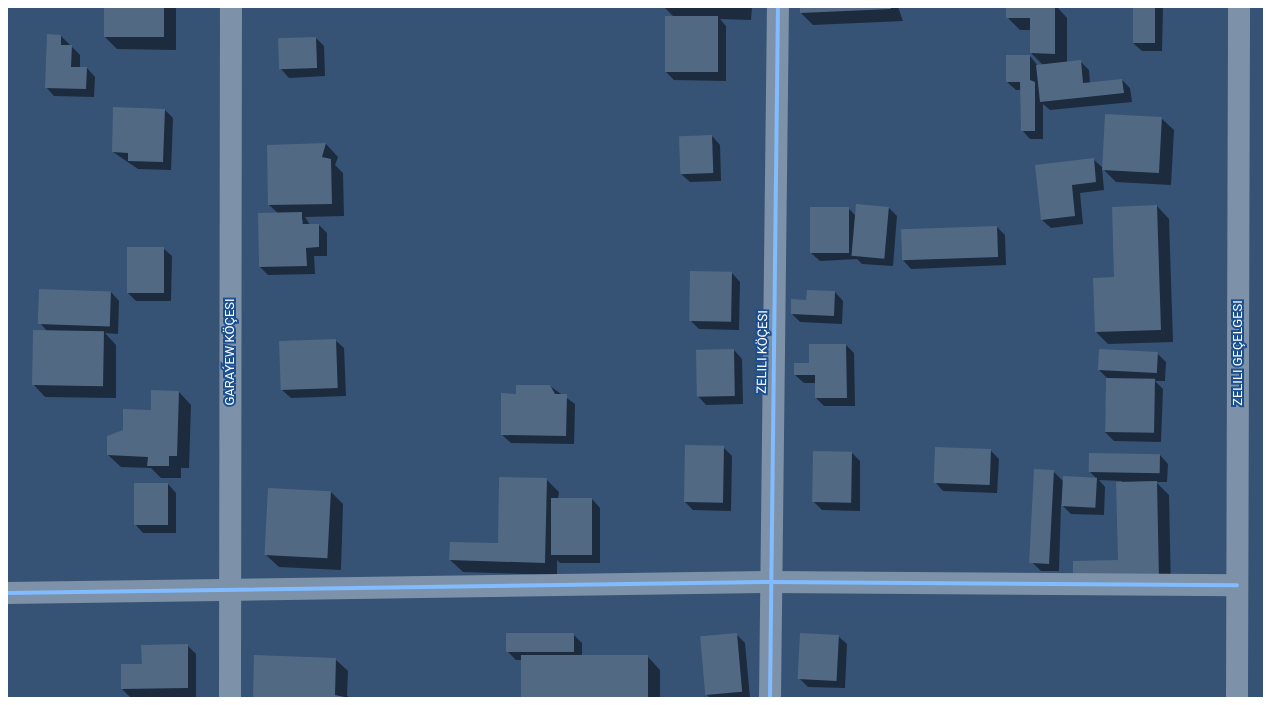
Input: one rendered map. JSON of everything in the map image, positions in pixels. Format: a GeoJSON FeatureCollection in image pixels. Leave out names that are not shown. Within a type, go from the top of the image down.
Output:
{"type":"FeatureCollection","features":[{"type":"Feature","properties":{"kind":"street","name":"GARAÝEW KÖÇESI"},"geometry":{"type":"LineString","coordinates":[[230,698],[231,7]]}},
{"type":"Feature","properties":{"kind":"street","name":"ZELILI KÖÇESI"},"geometry":{"type":"LineString","coordinates":[[770,698],[770,582],[778,7]]}},
{"type":"Feature","properties":{"kind":"street","name":"ZELILI GEÇELGESI"},"geometry":{"type":"LineString","coordinates":[[1237,698],[1239,7]]}},
{"type":"Feature","properties":{"kind":"street"},"geometry":{"type":"LineString","coordinates":[[7,593],[230,592],[770,582],[1237,585]]}},
{"type":"Feature","properties":{"kind":"building"},"geometry":{"type":"Polygon","coordinates":[[[104,7],[164,7],[164,37],[104,37],[104,7]]]}},
{"type":"Feature","properties":{"kind":"building"},"geometry":{"type":"Polygon","coordinates":[[[800,7],[890,7],[891,9],[800,13],[800,7]]]}},
{"type":"Feature","properties":{"kind":"building"},"geometry":{"type":"Polygon","coordinates":[[[1006,7],[1055,7],[1055,54],[1030,53],[1030,18],[1006,18],[1006,7]]]}},
{"type":"Feature","properties":{"kind":"building"},"geometry":{"type":"Polygon","coordinates":[[[1133,7],[1155,7],[1155,43],[1133,43],[1133,7]]]}},
{"type":"Feature","properties":{"kind":"building"},"geometry":{"type":"Polygon","coordinates":[[[665,16],[718,16],[718,72],[665,72],[665,16]]]}},
{"type":"Feature","properties":{"kind":"building"},"geometry":{"type":"Polygon","coordinates":[[[47,34],[61,35],[61,45],[72,45],[71,67],[87,67],[86,89],[45,88],[47,34]]]}},
{"type":"Feature","properties":{"kind":"building"},"geometry":{"type":"Polygon","coordinates":[[[316,37],[317,68],[279,69],[278,38],[316,37]]]}},
{"type":"Feature","properties":{"kind":"building"},"geometry":{"type":"Polygon","coordinates":[[[1006,55],[1030,55],[1030,80],[1035,82],[1035,131],[1021,131],[1020,82],[1006,82],[1006,55]]]}},
{"type":"Feature","properties":{"kind":"building"},"geometry":{"type":"Polygon","coordinates":[[[1081,60],[1083,83],[1122,79],[1124,93],[1040,102],[1036,65],[1081,60]]]}},
{"type":"Feature","properties":{"kind":"building"},"geometry":{"type":"Polygon","coordinates":[[[113,107],[165,109],[163,162],[128,161],[128,153],[112,152],[113,107]]]}},
{"type":"Feature","properties":{"kind":"building"},"geometry":{"type":"Polygon","coordinates":[[[1105,114],[1162,117],[1159,173],[1102,170],[1105,114]]]}},
{"type":"Feature","properties":{"kind":"building"},"geometry":{"type":"Polygon","coordinates":[[[712,135],[713,173],[680,174],[679,136],[712,135]]]}},
{"type":"Feature","properties":{"kind":"building"},"geometry":{"type":"Polygon","coordinates":[[[326,143],[322,157],[331,159],[332,204],[268,205],[267,145],[326,143]]]}},
{"type":"Feature","properties":{"kind":"building"},"geometry":{"type":"Polygon","coordinates":[[[1094,158],[1096,182],[1072,185],[1075,216],[1041,220],[1035,165],[1094,158]]]}},
{"type":"Feature","properties":{"kind":"building"},"geometry":{"type":"Polygon","coordinates":[[[856,204],[889,207],[884,259],[851,256],[856,204]]]}},
{"type":"Feature","properties":{"kind":"building"},"geometry":{"type":"Polygon","coordinates":[[[1157,205],[1161,330],[1095,332],[1093,278],[1114,277],[1112,207],[1157,205]]]}},
{"type":"Feature","properties":{"kind":"building"},"geometry":{"type":"Polygon","coordinates":[[[810,207],[849,207],[849,253],[810,253],[810,207]]]}},
{"type":"Feature","properties":{"kind":"building"},"geometry":{"type":"Polygon","coordinates":[[[302,212],[302,224],[319,224],[319,247],[306,248],[307,266],[259,267],[258,213],[302,212]]]}},
{"type":"Feature","properties":{"kind":"building"},"geometry":{"type":"Polygon","coordinates":[[[997,226],[998,257],[902,260],[901,229],[997,226]]]}},
{"type":"Feature","properties":{"kind":"building"},"geometry":{"type":"Polygon","coordinates":[[[127,247],[164,247],[164,293],[127,293],[127,247]]]}},
{"type":"Feature","properties":{"kind":"building"},"geometry":{"type":"Polygon","coordinates":[[[690,271],[732,272],[731,322],[689,321],[690,271]]]}},
{"type":"Feature","properties":{"kind":"building"},"geometry":{"type":"Polygon","coordinates":[[[39,289],[111,292],[110,326],[38,324],[39,289]]]}},
{"type":"Feature","properties":{"kind":"building"},"geometry":{"type":"Polygon","coordinates":[[[807,290],[835,291],[834,316],[791,314],[791,299],[806,300],[807,290]]]}},
{"type":"Feature","properties":{"kind":"building"},"geometry":{"type":"Polygon","coordinates":[[[33,330],[104,331],[103,386],[32,385],[33,330]]]}},
{"type":"Feature","properties":{"kind":"building"},"geometry":{"type":"Polygon","coordinates":[[[336,339],[338,388],[281,390],[279,341],[336,339]]]}},
{"type":"Feature","properties":{"kind":"building"},"geometry":{"type":"Polygon","coordinates":[[[809,344],[846,344],[847,398],[815,398],[815,375],[794,375],[794,363],[809,363],[809,344]]]}},
{"type":"Feature","properties":{"kind":"building"},"geometry":{"type":"Polygon","coordinates":[[[734,349],[735,396],[697,397],[696,350],[734,349]]]}},
{"type":"Feature","properties":{"kind":"building"},"geometry":{"type":"Polygon","coordinates":[[[1099,349],[1158,352],[1157,373],[1098,370],[1099,349]]]}},
{"type":"Feature","properties":{"kind":"building"},"geometry":{"type":"Polygon","coordinates":[[[1106,378],[1155,379],[1154,433],[1105,432],[1106,378]]]}},
{"type":"Feature","properties":{"kind":"building"},"geometry":{"type":"Polygon","coordinates":[[[516,385],[550,385],[555,394],[567,394],[566,436],[501,435],[501,393],[516,394],[516,385]]]}},
{"type":"Feature","properties":{"kind":"building"},"geometry":{"type":"Polygon","coordinates":[[[151,390],[179,391],[177,456],[169,456],[169,466],[147,466],[148,457],[107,455],[107,436],[123,430],[123,409],[151,410],[151,390]]]}},
{"type":"Feature","properties":{"kind":"building"},"geometry":{"type":"Polygon","coordinates":[[[685,445],[724,446],[723,503],[684,502],[685,445]]]}},
{"type":"Feature","properties":{"kind":"building"},"geometry":{"type":"Polygon","coordinates":[[[935,447],[991,449],[990,485],[934,483],[935,447]]]}},
{"type":"Feature","properties":{"kind":"building"},"geometry":{"type":"Polygon","coordinates":[[[813,451],[852,452],[851,503],[812,502],[813,451]]]}},
{"type":"Feature","properties":{"kind":"building"},"geometry":{"type":"Polygon","coordinates":[[[1089,453],[1160,454],[1160,473],[1089,472],[1089,453]]]}},
{"type":"Feature","properties":{"kind":"building"},"geometry":{"type":"Polygon","coordinates":[[[1034,469],[1054,470],[1049,564],[1029,563],[1034,469]]]}},
{"type":"Feature","properties":{"kind":"building"},"geometry":{"type":"Polygon","coordinates":[[[1063,476],[1097,478],[1095,508],[1061,506],[1063,476]]]}},
{"type":"Feature","properties":{"kind":"building"},"geometry":{"type":"Polygon","coordinates":[[[499,477],[547,478],[545,563],[449,560],[450,542],[498,543],[499,477]]]}},
{"type":"Feature","properties":{"kind":"building"},"geometry":{"type":"Polygon","coordinates":[[[1157,481],[1159,579],[1073,581],[1073,561],[1118,560],[1116,482],[1157,481]]]}},
{"type":"Feature","properties":{"kind":"building"},"geometry":{"type":"Polygon","coordinates":[[[134,483],[168,483],[168,525],[134,525],[134,483]]]}},
{"type":"Feature","properties":{"kind":"building"},"geometry":{"type":"Polygon","coordinates":[[[268,488],[331,491],[327,558],[264,555],[268,488]]]}},
{"type":"Feature","properties":{"kind":"building"},"geometry":{"type":"Polygon","coordinates":[[[551,498],[592,498],[592,555],[551,555],[551,498]]]}},
{"type":"Feature","properties":{"kind":"building"},"geometry":{"type":"Polygon","coordinates":[[[506,633],[574,633],[574,652],[506,652],[506,633]]]}},
{"type":"Feature","properties":{"kind":"building"},"geometry":{"type":"Polygon","coordinates":[[[737,633],[742,692],[705,695],[700,636],[737,633]]]}},
{"type":"Feature","properties":{"kind":"building"},"geometry":{"type":"Polygon","coordinates":[[[800,633],[839,635],[837,681],[798,679],[800,633]]]}},
{"type":"Feature","properties":{"kind":"building"},"geometry":{"type":"Polygon","coordinates":[[[188,644],[188,688],[121,689],[121,664],[142,664],[141,645],[188,644]]]}},
{"type":"Feature","properties":{"kind":"building"},"geometry":{"type":"Polygon","coordinates":[[[254,655],[336,658],[335,695],[349,698],[253,698],[254,655]]]}},
{"type":"Feature","properties":{"kind":"building"},"geometry":{"type":"Polygon","coordinates":[[[521,655],[648,655],[648,698],[521,698],[521,655]]]}},
{"type":"Feature","properties":{"kind":"cycle path"},"geometry":{"type":"LineString","coordinates":[[770,698],[778,7]]}},
{"type":"Feature","properties":{"kind":"cycle path"},"geometry":{"type":"LineString","coordinates":[[7,593],[770,582],[1237,585]]}}]}
